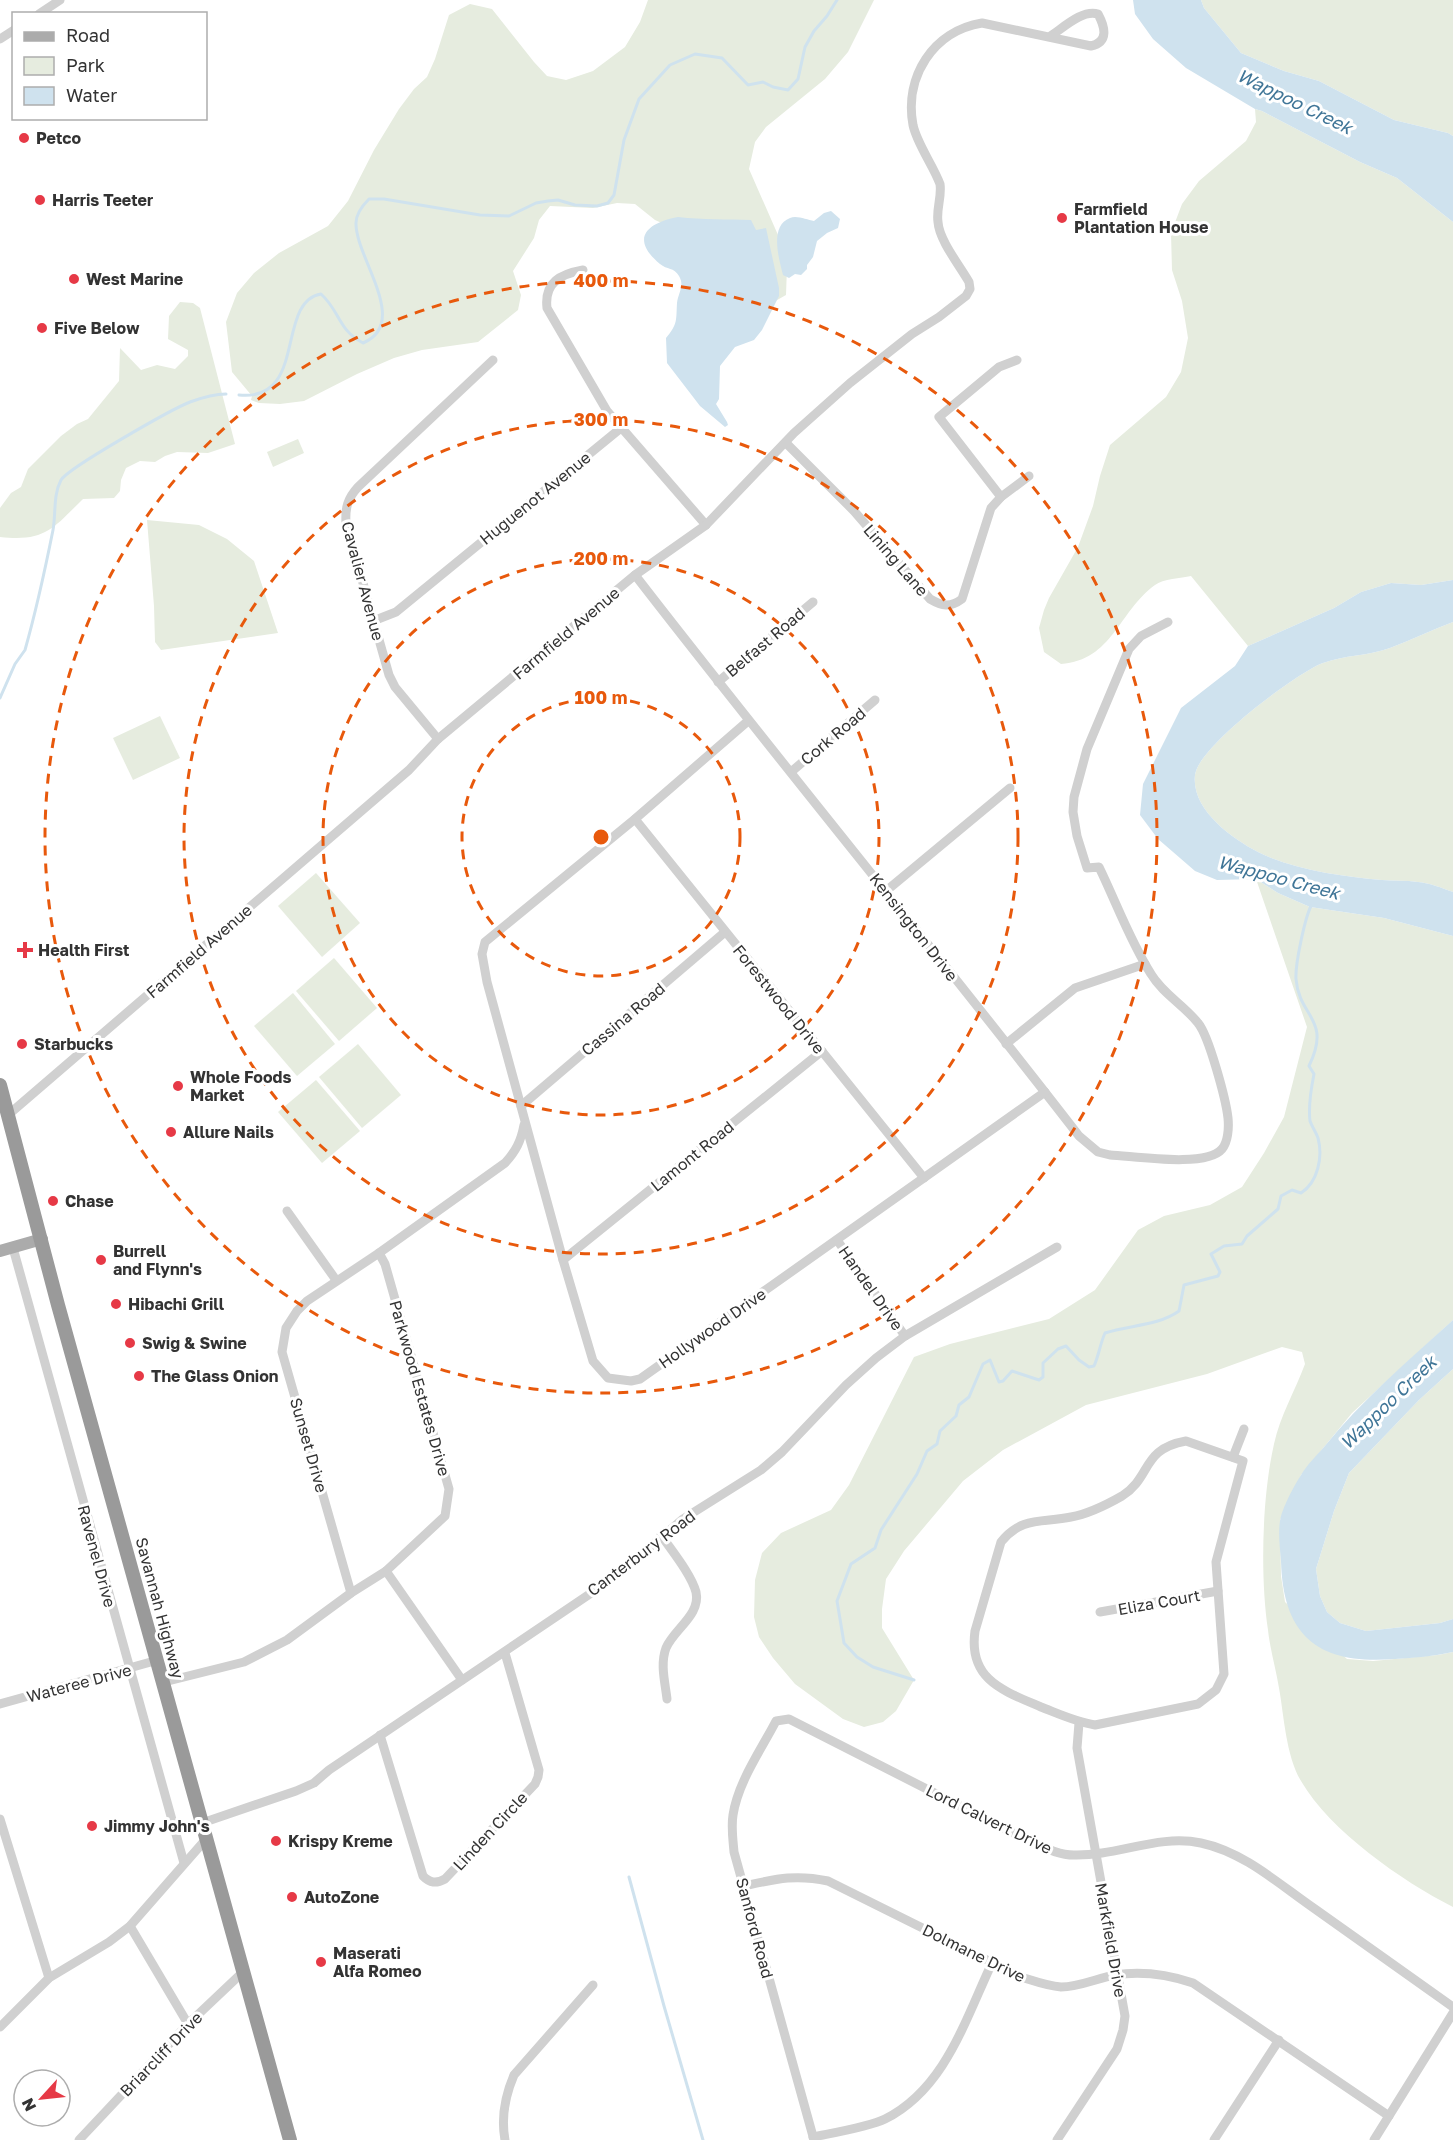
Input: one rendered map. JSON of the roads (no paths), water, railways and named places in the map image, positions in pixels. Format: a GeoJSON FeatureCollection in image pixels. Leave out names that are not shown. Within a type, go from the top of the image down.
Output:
{"type":"FeatureCollection","features":[{"type":"Feature","properties":{"kind":"highway","name":"Savannah Highway"},"geometry":{"type":"LineString","coordinates":[[0,1085],[290,2140]]}},
{"type":"Feature","properties":{"kind":"main road"},"geometry":{"type":"LineString","coordinates":[[0,1251],[42,1239]]}},
{"type":"Feature","properties":{"kind":"street"},"geometry":{"type":"LineString","coordinates":[[42,12],[60,0]]}},
{"type":"Feature","properties":{"kind":"street","name":"Farmfield Avenue"},"geometry":{"type":"LineString","coordinates":[[8,1115],[409,770],[438,739],[635,575],[706,525],[786,443],[850,383],[912,334],[966,296],[970,289],[969,282],[939,231],[937,220],[942,194],[940,184],[914,127],[915,80],[920,65],[929,52],[939,42],[967,25],[982,23],[1091,46],[1103,40],[1104,32],[1098,14],[1092,12],[1083,15],[1049,37]]}},
{"type":"Feature","properties":{"kind":"street"},"geometry":{"type":"LineString","coordinates":[[583,270],[559,277],[551,286],[546,297],[547,308],[607,411],[706,525]]}},
{"type":"Feature","properties":{"kind":"street","name":"Cavalier Avenue"},"geometry":{"type":"LineString","coordinates":[[438,739],[395,687],[388,675],[346,523],[345,508],[358,487],[493,360]]}},
{"type":"Feature","properties":{"kind":"street"},"geometry":{"type":"LineString","coordinates":[[1001,496],[939,417],[999,367],[1017,360]]}},
{"type":"Feature","properties":{"kind":"street","name":"Huguenot Avenue"},"geometry":{"type":"LineString","coordinates":[[373,621],[396,612],[621,428]]}},
{"type":"Feature","properties":{"kind":"street","name":"Lining Lane"},"geometry":{"type":"LineString","coordinates":[[786,443],[854,511],[930,599],[940,605],[948,606],[962,599],[991,508],[1001,496],[1029,476]]}},
{"type":"Feature","properties":{"kind":"street","name":"Kensington Drive"},"geometry":{"type":"LineString","coordinates":[[635,575],[748,721],[886,891],[1079,1136],[1098,1152],[1110,1155],[1193,1160],[1212,1156],[1222,1149],[1228,1134],[1228,1119],[1208,1040],[1200,1024],[1162,989],[1145,964]]}},
{"type":"Feature","properties":{"kind":"street","name":"Belfast Road"},"geometry":{"type":"LineString","coordinates":[[718,682],[813,602]]}},
{"type":"Feature","properties":{"kind":"street"},"geometry":{"type":"LineString","coordinates":[[1006,1044],[1075,988],[1145,964],[1100,867],[1087,868],[1077,836],[1073,812],[1074,797],[1088,749],[1129,649],[1141,636],[1168,622]]}},
{"type":"Feature","properties":{"kind":"street","name":"Cork Road"},"geometry":{"type":"LineString","coordinates":[[791,772],[875,700]]}},
{"type":"Feature","properties":{"kind":"street"},"geometry":{"type":"LineString","coordinates":[[521,1106],[487,982],[482,954],[485,942],[635,819],[748,721]]}},
{"type":"Feature","properties":{"kind":"street"},"geometry":{"type":"LineString","coordinates":[[886,891],[1010,788]]}},
{"type":"Feature","properties":{"kind":"street","name":"Forestwood Drive"},"geometry":{"type":"LineString","coordinates":[[635,819],[924,1178]]}},
{"type":"Feature","properties":{"kind":"street","name":"Cassina Road"},"geometry":{"type":"LineString","coordinates":[[521,1106],[725,932]]}},
{"type":"Feature","properties":{"kind":"street","name":"Lamont Road"},"geometry":{"type":"LineString","coordinates":[[563,1260],[822,1051]]}},
{"type":"Feature","properties":{"kind":"street","name":"Hollywood Drive"},"geometry":{"type":"LineString","coordinates":[[521,1106],[593,1361],[608,1377],[631,1381],[640,1379],[1045,1092]]}},
{"type":"Feature","properties":{"kind":"street","name":"Sunset Drive"},"geometry":{"type":"LineString","coordinates":[[351,1593],[282,1352],[286,1328],[297,1311],[308,1300],[379,1253],[505,1163],[522,1138],[525,1121]]}},
{"type":"Feature","properties":{"kind":"street"},"geometry":{"type":"LineString","coordinates":[[287,1211],[336,1280]]}},
{"type":"Feature","properties":{"kind":"street","name":"Handel Drive"},"geometry":{"type":"LineString","coordinates":[[837,1240],[905,1336]]}},
{"type":"Feature","properties":{"kind":"street","name":"Canterbury Road"},"geometry":{"type":"LineString","coordinates":[[202,1823],[314,1783],[380,1735],[612,1579],[683,1519],[761,1470],[782,1452],[846,1384],[905,1336],[1057,1247]]}},
{"type":"Feature","properties":{"kind":"street","name":"Ravenel Drive"},"geometry":{"type":"LineString","coordinates":[[13,1248],[184,1863]]}},
{"type":"Feature","properties":{"kind":"street","name":"Parkwood Estates Drive"},"geometry":{"type":"LineString","coordinates":[[164,1682],[244,1662],[287,1640],[351,1593],[386,1571],[446,1516],[449,1489],[385,1264],[379,1253]]}},
{"type":"Feature","properties":{"kind":"street"},"geometry":{"type":"LineString","coordinates":[[1233,1457],[1244,1429]]}},
{"type":"Feature","properties":{"kind":"street"},"geometry":{"type":"LineString","coordinates":[[1186,1442],[1243,1461],[1216,1562],[1218,1591],[1224,1674],[1216,1690],[1198,1704],[1095,1725],[1080,1723],[1001,1690],[987,1679],[977,1663],[973,1644],[975,1631],[1001,1542],[1011,1530],[1022,1524],[1072,1517],[1124,1495],[1137,1482],[1159,1451],[1170,1444],[1186,1442]]}},
{"type":"Feature","properties":{"kind":"street"},"geometry":{"type":"LineString","coordinates":[[662,1535],[697,1594],[690,1616],[666,1647],[663,1660],[667,1699]]}},
{"type":"Feature","properties":{"kind":"street"},"geometry":{"type":"LineString","coordinates":[[386,1571],[462,1680]]}},
{"type":"Feature","properties":{"kind":"street","name":"Eliza Court"},"geometry":{"type":"LineString","coordinates":[[1100,1612],[1218,1591]]}},
{"type":"Feature","properties":{"kind":"street","name":"Linden Circle"},"geometry":{"type":"LineString","coordinates":[[380,1735],[423,1876],[428,1881],[439,1882],[445,1879],[535,1784],[538,1777],[539,1770],[505,1653]]}},
{"type":"Feature","properties":{"kind":"street","name":"Wateree Drive"},"geometry":{"type":"LineString","coordinates":[[0,1704],[158,1660]]}},
{"type":"Feature","properties":{"kind":"street","name":"Lord Calvert Drive"},"geometry":{"type":"LineString","coordinates":[[777,1721],[789,1719],[1046,1848],[1074,1855],[1166,1840],[1201,1843],[1223,1849],[1266,1874],[1453,2007]]}},
{"type":"Feature","properties":{"kind":"street","name":"Sanford Road"},"geometry":{"type":"LineString","coordinates":[[777,1721],[740,1789],[733,1814],[735,1852],[814,2139]]}},
{"type":"Feature","properties":{"kind":"street","name":"Markfield Drive"},"geometry":{"type":"LineString","coordinates":[[1057,2140],[1117,2049],[1125,2016],[1077,1748],[1080,1723]]}},
{"type":"Feature","properties":{"kind":"street"},"geometry":{"type":"LineString","coordinates":[[0,1819],[49,1978]]}},
{"type":"Feature","properties":{"kind":"street"},"geometry":{"type":"LineString","coordinates":[[0,2027],[49,1978],[109,1942],[130,1926],[207,1838]]}},
{"type":"Feature","properties":{"kind":"street","name":"Dolmane Drive"},"geometry":{"type":"LineString","coordinates":[[744,1886],[789,1876],[828,1881],[1021,1977],[1043,1984],[1063,1987],[1117,1975],[1143,1974],[1176,1978],[1193,1983],[1389,2116]]}},
{"type":"Feature","properties":{"kind":"street"},"geometry":{"type":"LineString","coordinates":[[130,1926],[188,2024]]}},
{"type":"Feature","properties":{"kind":"street"},"geometry":{"type":"LineString","coordinates":[[814,2139],[883,2120],[910,2103],[933,2080],[953,2047],[992,1963]]}},
{"type":"Feature","properties":{"kind":"street","name":"Briarcliff Drive"},"geometry":{"type":"LineString","coordinates":[[80,2140],[188,2024],[244,1971]]}},
{"type":"Feature","properties":{"kind":"street"},"geometry":{"type":"LineString","coordinates":[[506,2140],[504,2115],[506,2093],[514,2076],[593,1985]]}},
{"type":"Feature","properties":{"kind":"street"},"geometry":{"type":"LineString","coordinates":[[1374,2140],[1453,2013]]}},
{"type":"Feature","properties":{"kind":"street"},"geometry":{"type":"LineString","coordinates":[[1214,2140],[1279,2040]]}},
{"type":"Feature","properties":{"kind":"water","name":"Wappoo Creek"},"geometry":{"type":"Polygon","coordinates":[[[1133,0],[1201,0],[1204,8],[1241,53],[1284,71],[1319,81],[1394,120],[1453,136],[1453,222],[1397,178],[1255,109],[1186,68],[1153,39],[1135,14],[1133,0]]]}},
{"type":"Feature","properties":{"kind":"water"},"geometry":{"type":"Polygon","coordinates":[[[831,211],[840,219],[838,228],[817,241],[813,257],[801,275],[795,274],[789,278],[783,275],[777,244],[779,228],[790,218],[814,221],[824,213],[831,211]]]}},
{"type":"Feature","properties":{"kind":"water"},"geometry":{"type":"Polygon","coordinates":[[[678,217],[751,220],[756,230],[766,228],[779,296],[762,330],[754,340],[735,347],[720,366],[719,399],[716,404],[727,422],[728,425],[725,427],[700,406],[667,363],[666,338],[676,322],[681,283],[675,271],[663,266],[651,255],[644,240],[646,233],[657,223],[678,217]]]}},
{"type":"Feature","properties":{"kind":"water","name":"Wappoo Creek"},"geometry":{"type":"Polygon","coordinates":[[[1453,580],[1453,622],[1374,653],[1331,660],[1292,681],[1250,712],[1212,747],[1200,763],[1195,775],[1195,787],[1206,811],[1215,821],[1236,839],[1272,858],[1318,871],[1422,883],[1453,892],[1453,936],[1384,918],[1310,907],[1278,893],[1256,879],[1217,880],[1195,871],[1158,839],[1140,815],[1143,784],[1181,708],[1235,666],[1248,646],[1334,608],[1361,592],[1391,583],[1421,585],[1453,580]]]}},
{"type":"Feature","properties":{"kind":"water","name":"Wappoo Creek"},"geometry":{"type":"Polygon","coordinates":[[[1453,1320],[1453,1369],[1419,1400],[1349,1473],[1334,1511],[1316,1569],[1320,1596],[1327,1612],[1340,1623],[1366,1631],[1440,1623],[1453,1619],[1453,1652],[1369,1660],[1326,1651],[1311,1641],[1298,1627],[1289,1610],[1283,1588],[1279,1541],[1279,1526],[1283,1510],[1303,1471],[1354,1413],[1453,1320]]]}},
{"type":"Feature","properties":{"kind":"waterway"},"geometry":{"type":"LineString","coordinates":[[239,395],[260,393],[274,383],[283,368],[298,314],[307,301],[321,294],[355,338],[363,343],[376,333],[382,321],[382,305],[363,253],[356,223],[362,207],[369,199],[384,199],[480,215],[509,216],[536,203],[548,201],[558,200],[575,205],[597,206],[608,203],[614,195],[624,140],[639,99],[670,65],[695,54],[722,58],[748,85],[763,82],[788,90],[798,79],[805,47],[837,0]]}},
{"type":"Feature","properties":{"kind":"waterway"},"geometry":{"type":"LineString","coordinates":[[0,698],[15,664],[25,650],[47,560],[57,492],[61,480],[100,452],[180,407],[203,398],[226,394]]}},
{"type":"Feature","properties":{"kind":"waterway","name":"Wappoo Creek"},"geometry":{"type":"LineString","coordinates":[[914,1680],[873,1667],[857,1657],[844,1643],[837,1601],[851,1564],[875,1548],[881,1530],[917,1474],[927,1451],[937,1444],[940,1431],[956,1416],[959,1405],[969,1397],[983,1364],[990,1360],[999,1382],[1003,1381],[1012,1371],[1039,1380],[1043,1377],[1043,1363],[1058,1349],[1066,1346],[1079,1360],[1089,1367],[1094,1366],[1105,1333],[1162,1320],[1179,1311],[1184,1285],[1218,1276],[1220,1272],[1211,1254],[1224,1246],[1242,1244],[1247,1236],[1278,1209],[1281,1196],[1292,1190],[1301,1193],[1312,1182],[1318,1169],[1320,1153],[1318,1138],[1310,1121],[1314,1074],[1309,1066],[1317,1038],[1316,1028],[1298,992],[1296,979],[1301,941],[1311,906]]}},
{"type":"Feature","properties":{"kind":"waterway"},"geometry":{"type":"LineString","coordinates":[[629,1877],[703,2140]]}},
{"type":"Feature","properties":{"kind":"place","name":"Petco"},"geometry":{"type":"Point","coordinates":[24,138]}},
{"type":"Feature","properties":{"kind":"place","name":"Harris Teeter"},"geometry":{"type":"Point","coordinates":[40,200]}},
{"type":"Feature","properties":{"kind":"place","name":"Farmfield Plantation House"},"geometry":{"type":"Point","coordinates":[1062,218]}},
{"type":"Feature","properties":{"kind":"place","name":"West Marine"},"geometry":{"type":"Point","coordinates":[74,279]}},
{"type":"Feature","properties":{"kind":"place","name":"Five Below"},"geometry":{"type":"Point","coordinates":[42,328]}},
{"type":"Feature","properties":{"kind":"place","name":"Health First"},"geometry":{"type":"Point","coordinates":[25,950]}},
{"type":"Feature","properties":{"kind":"place","name":"Starbucks"},"geometry":{"type":"Point","coordinates":[22,1044]}},
{"type":"Feature","properties":{"kind":"place","name":"Whole Foods Market"},"geometry":{"type":"Point","coordinates":[178,1086]}},
{"type":"Feature","properties":{"kind":"place","name":"Allure Nails"},"geometry":{"type":"Point","coordinates":[171,1132]}},
{"type":"Feature","properties":{"kind":"place","name":"Chase"},"geometry":{"type":"Point","coordinates":[53,1201]}},
{"type":"Feature","properties":{"kind":"place","name":"Burrell and Flynn's"},"geometry":{"type":"Point","coordinates":[101,1260]}},
{"type":"Feature","properties":{"kind":"place","name":"Hibachi Grill"},"geometry":{"type":"Point","coordinates":[116,1304]}},
{"type":"Feature","properties":{"kind":"place","name":"Swig & Swine"},"geometry":{"type":"Point","coordinates":[130,1343]}},
{"type":"Feature","properties":{"kind":"place","name":"The Glass Onion"},"geometry":{"type":"Point","coordinates":[139,1376]}},
{"type":"Feature","properties":{"kind":"place","name":"Jimmy John's"},"geometry":{"type":"Point","coordinates":[92,1826]}},
{"type":"Feature","properties":{"kind":"place","name":"Krispy Kreme"},"geometry":{"type":"Point","coordinates":[276,1841]}},
{"type":"Feature","properties":{"kind":"place","name":"AutoZone"},"geometry":{"type":"Point","coordinates":[292,1897]}},
{"type":"Feature","properties":{"kind":"place","name":"Maserati Alfa Romeo"},"geometry":{"type":"Point","coordinates":[321,1962]}}]}
